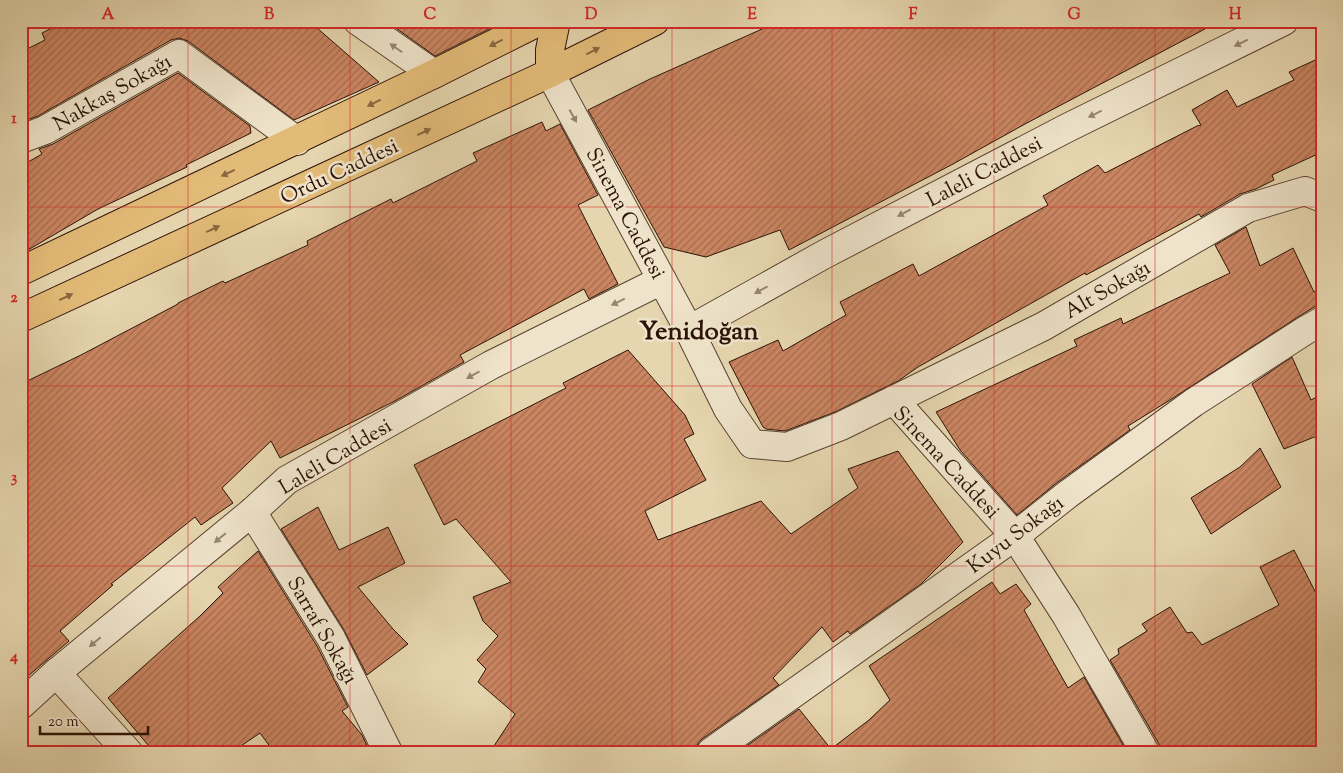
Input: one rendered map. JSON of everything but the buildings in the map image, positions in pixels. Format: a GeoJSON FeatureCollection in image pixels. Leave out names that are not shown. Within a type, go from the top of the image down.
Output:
{"type":"FeatureCollection","features":[{"type":"Feature","properties":{"kind":"main road"},"geometry":{"type":"LineString","coordinates":[[21,271],[297,141],[540,21]]}},
{"type":"Feature","properties":{"kind":"main road"},"geometry":{"type":"LineString","coordinates":[[550,73],[550,50],[556,21]]}},
{"type":"Feature","properties":{"kind":"main road","name":"Ordu Caddesi"},"geometry":{"type":"LineString","coordinates":[[21,318],[550,73],[655,21]]}},
{"type":"Feature","properties":{"kind":"street"},"geometry":{"type":"LineString","coordinates":[[358,21],[434,74]]}},
{"type":"Feature","properties":{"kind":"street","name":"Laleli Caddesi"},"geometry":{"type":"LineString","coordinates":[[689,330],[825,254],[1067,128],[1284,21]]}},
{"type":"Feature","properties":{"kind":"street","name":"Nakkaş Sokağı"},"geometry":{"type":"LineString","coordinates":[[21,139],[45,130],[179,54],[297,141]]}},
{"type":"Feature","properties":{"kind":"street","name":"Sinema Caddesi"},"geometry":{"type":"LineString","coordinates":[[550,73],[689,330],[728,409],[752,444],[787,447],[841,426],[894,400],[1015,536],[1066,614],[1144,751]]}},
{"type":"Feature","properties":{"kind":"street","name":"Alt Sokağı"},"geometry":{"type":"LineString","coordinates":[[894,400],[1044,326],[1248,208],[1305,191],[1322,198]]}},
{"type":"Feature","properties":{"kind":"street","name":"Laleli Caddesi"},"geometry":{"type":"LineString","coordinates":[[21,705],[252,512],[287,480],[482,370],[662,280]]}},
{"type":"Feature","properties":{"kind":"street","name":"Kuyu Sokağı"},"geometry":{"type":"LineString","coordinates":[[711,752],[1015,536],[1068,494],[1193,403],[1306,330],[1322,322]]}},
{"type":"Feature","properties":{"kind":"street","name":"Sarraf Sokağı"},"geometry":{"type":"LineString","coordinates":[[252,512],[331,638],[388,752]]}},
{"type":"Feature","properties":{"kind":"street"},"geometry":{"type":"LineString","coordinates":[[56,674],[128,752]]}},
{"type":"Feature","properties":{"kind":"district","name":"Yenidoğan"},"geometry":{"type":"Point","coordinates":[699,330]}}]}
